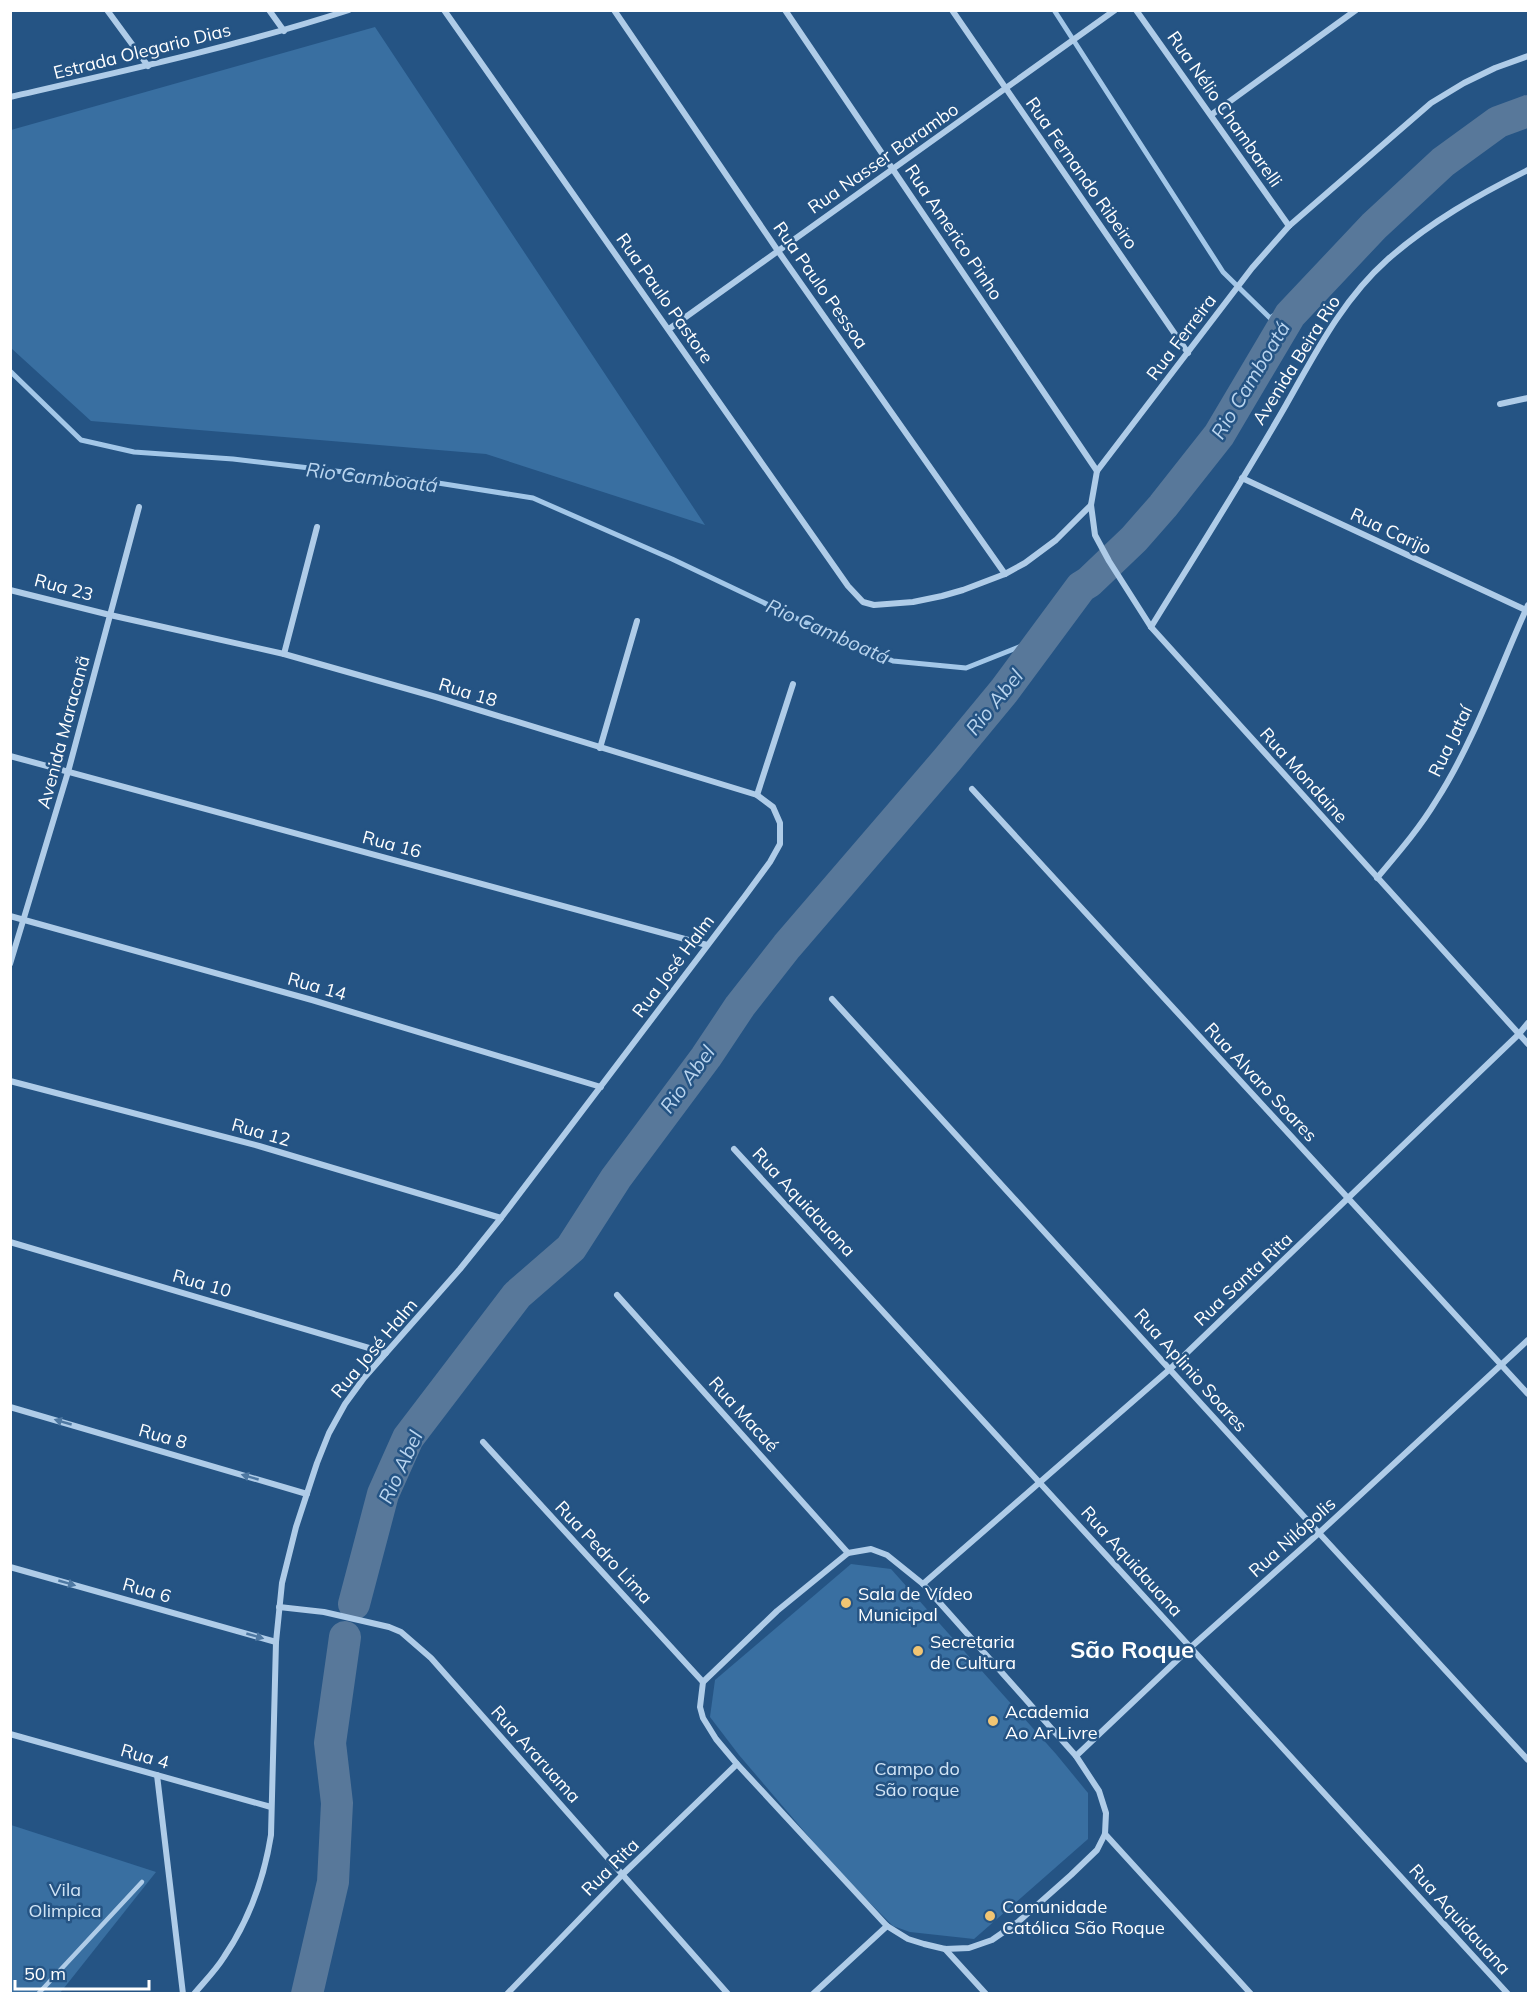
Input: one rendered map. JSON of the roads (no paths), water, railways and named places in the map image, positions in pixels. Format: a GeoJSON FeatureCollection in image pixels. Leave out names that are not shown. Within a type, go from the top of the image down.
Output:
{"type":"FeatureCollection","features":[{"type":"Feature","properties":{"kind":"street"},"geometry":{"type":"LineString","coordinates":[[107,10],[148,66]]}},
{"type":"Feature","properties":{"kind":"street"},"geometry":{"type":"LineString","coordinates":[[269,10],[284,31]]}},
{"type":"Feature","properties":{"kind":"street","name":"Estrada Olegario Dias"},"geometry":{"type":"LineString","coordinates":[[10,97],[148,66],[284,31],[349,10]]}},
{"type":"Feature","properties":{"kind":"street","name":"Rua Paulo Pastore"},"geometry":{"type":"LineString","coordinates":[[444,10],[848,586],[863,602],[874,605],[913,602],[963,590],[1005,574]]}},
{"type":"Feature","properties":{"kind":"street","name":"Rua Paulo Pessoa"},"geometry":{"type":"LineString","coordinates":[[614,10],[778,251],[1005,574]]}},
{"type":"Feature","properties":{"kind":"street","name":"Rua Americo Pinho"},"geometry":{"type":"LineString","coordinates":[[785,10],[1097,471]]}},
{"type":"Feature","properties":{"kind":"street","name":"Rua Fernando Ribeiro"},"geometry":{"type":"LineString","coordinates":[[952,10],[1188,353]]}},
{"type":"Feature","properties":{"kind":"street","name":"Rua Nasser Barambo"},"geometry":{"type":"LineString","coordinates":[[669,329],[1115,10]]}},
{"type":"Feature","properties":{"kind":"street","name":"Rua Nélio Chambarelli"},"geometry":{"type":"LineString","coordinates":[[1136,10],[1289,226]]}},
{"type":"Feature","properties":{"kind":"street"},"geometry":{"type":"LineString","coordinates":[[1211,116],[1356,10]]}},
{"type":"Feature","properties":{"kind":"street","name":"Rua Ferreira"},"geometry":{"type":"LineString","coordinates":[[1091,505],[1097,471],[1252,268],[1289,226],[1431,103],[1464,83],[1528,56]]}},
{"type":"Feature","properties":{"kind":"street","name":"Avenida Beira Rio"},"geometry":{"type":"LineString","coordinates":[[1151,627],[1334,322],[1358,289],[1387,260],[1449,212],[1484,191],[1528,170]]}},
{"type":"Feature","properties":{"kind":"street"},"geometry":{"type":"LineString","coordinates":[[1500,404],[1528,398]]}},
{"type":"Feature","properties":{"kind":"street","name":"Rua Carijo"},"geometry":{"type":"LineString","coordinates":[[1242,478],[1528,608]]}},
{"type":"Feature","properties":{"kind":"street"},"geometry":{"type":"LineString","coordinates":[[1005,574],[1056,540],[1091,505]]}},
{"type":"Feature","properties":{"kind":"street","name":"Rua Mondaine"},"geometry":{"type":"LineString","coordinates":[[1091,505],[1095,535],[1151,627],[1528,1044]]}},
{"type":"Feature","properties":{"kind":"street","name":"Avenida Maracanã"},"geometry":{"type":"LineString","coordinates":[[10,964],[68,772],[140,507]]}},
{"type":"Feature","properties":{"kind":"street"},"geometry":{"type":"LineString","coordinates":[[284,654],[317,527]]}},
{"type":"Feature","properties":{"kind":"street","name":"Rua 23"},"geometry":{"type":"LineString","coordinates":[[10,590],[110,615]]}},
{"type":"Feature","properties":{"kind":"street","name":"Rua Jataí"},"geometry":{"type":"LineString","coordinates":[[1377,878],[1438,800],[1466,747],[1528,608]]}},
{"type":"Feature","properties":{"kind":"street","name":"Rua 18"},"geometry":{"type":"LineString","coordinates":[[110,615],[284,654],[436,697],[757,795],[773,807],[780,823],[780,844]]}},
{"type":"Feature","properties":{"kind":"street"},"geometry":{"type":"LineString","coordinates":[[600,748],[637,621]]}},
{"type":"Feature","properties":{"kind":"street"},"geometry":{"type":"LineString","coordinates":[[757,795],[793,684]]}},
{"type":"Feature","properties":{"kind":"street","name":"Rua 16"},"geometry":{"type":"LineString","coordinates":[[10,756],[707,945]]}},
{"type":"Feature","properties":{"kind":"street","name":"Rua Alvaro Soares"},"geometry":{"type":"LineString","coordinates":[[972,789],[1528,1394]]}},
{"type":"Feature","properties":{"kind":"street","name":"Rua José Halm"},"geometry":{"type":"LineString","coordinates":[[194,1994],[223,1959],[241,1929],[257,1896],[266,1863],[271,1835],[279,1607],[288,1556],[329,1433],[345,1404],[386,1353],[460,1269],[602,1087],[770,862],[780,844]]}},
{"type":"Feature","properties":{"kind":"street","name":"Rua 14"},"geometry":{"type":"LineString","coordinates":[[10,916],[312,1000],[602,1087]]}},
{"type":"Feature","properties":{"kind":"street","name":"Rua Aplinio Soares"},"geometry":{"type":"LineString","coordinates":[[832,999],[1528,1760]]}},
{"type":"Feature","properties":{"kind":"street","name":"Rua Santa Rita"},"geometry":{"type":"LineString","coordinates":[[923,1584],[1170,1369],[1520,1034],[1528,1023]]}},
{"type":"Feature","properties":{"kind":"street","name":"Rua 12"},"geometry":{"type":"LineString","coordinates":[[10,1082],[259,1146],[501,1218]]}},
{"type":"Feature","properties":{"kind":"street","name":"Rua Aquidauana"},"geometry":{"type":"LineString","coordinates":[[734,1149],[1508,1994]]}},
{"type":"Feature","properties":{"kind":"street","name":"Rua 10"},"geometry":{"type":"LineString","coordinates":[[10,1242],[386,1353]]}},
{"type":"Feature","properties":{"kind":"street","name":"Rua Macaé"},"geometry":{"type":"LineString","coordinates":[[617,1294],[848,1553]]}},
{"type":"Feature","properties":{"kind":"street","name":"Rua Nilópolis"},"geometry":{"type":"LineString","coordinates":[[1076,1756],[1191,1647],[1319,1533],[1528,1340]]}},
{"type":"Feature","properties":{"kind":"street","name":"Rua 8"},"geometry":{"type":"LineString","coordinates":[[10,1407],[307,1494]]}},
{"type":"Feature","properties":{"kind":"street","name":"Rua Pedro Lima"},"geometry":{"type":"LineString","coordinates":[[483,1442],[704,1682]]}},
{"type":"Feature","properties":{"kind":"street"},"geometry":{"type":"LineString","coordinates":[[871,1549],[888,1555],[923,1584],[1076,1756],[1099,1791],[1106,1812],[1105,1834],[1097,1850],[1018,1922],[992,1940],[969,1948],[945,1949],[924,1944],[908,1939],[887,1926],[737,1764],[716,1739],[703,1718],[700,1707],[704,1682],[777,1611],[848,1553],[871,1549]]}},
{"type":"Feature","properties":{"kind":"street","name":"Rua 6"},"geometry":{"type":"LineString","coordinates":[[10,1568],[276,1642]]}},
{"type":"Feature","properties":{"kind":"street","name":"Rua Araruama"},"geometry":{"type":"LineString","coordinates":[[279,1607],[324,1612],[389,1626],[401,1632],[431,1658],[728,1994]]}},
{"type":"Feature","properties":{"kind":"street","name":"Rua 4"},"geometry":{"type":"LineString","coordinates":[[10,1734],[271,1807]]}},
{"type":"Feature","properties":{"kind":"street","name":"Rua Rita"},"geometry":{"type":"LineString","coordinates":[[507,1994],[623,1874],[737,1764]]}},
{"type":"Feature","properties":{"kind":"street"},"geometry":{"type":"LineString","coordinates":[[157,1775],[183,1994]]}},
{"type":"Feature","properties":{"kind":"street"},"geometry":{"type":"LineString","coordinates":[[1105,1834],[1251,1994]]}},
{"type":"Feature","properties":{"kind":"street"},"geometry":{"type":"LineString","coordinates":[[813,1994],[887,1926]]}},
{"type":"Feature","properties":{"kind":"street"},"geometry":{"type":"LineString","coordinates":[[945,1949],[986,1994]]}},
{"type":"Feature","properties":{"kind":"lane"},"geometry":{"type":"LineString","coordinates":[[38,1994],[142,1882]]}},
{"type":"Feature","properties":{"kind":"waterway"},"geometry":{"type":"LineString","coordinates":[[1054,10],[1223,272],[1270,318],[1316,287]]}},
{"type":"Feature","properties":{"kind":"waterway","name":"Rio Abel"},"geometry":{"type":"LineString","coordinates":[[354,1604],[383,1494],[408,1438],[517,1295],[571,1248],[616,1178],[706,1057],[740,1006],[787,946],[1004,691],[1081,587],[1134,539],[1163,506],[1219,435],[1290,315],[1374,226],[1443,162],[1498,122],[1528,111]]}},
{"type":"Feature","properties":{"kind":"waterway","name":"Rio Camboatá"},"geometry":{"type":"LineString","coordinates":[[10,371],[81,440],[134,452],[233,459],[438,483],[533,498],[893,661],[966,668],[1024,645],[1081,587]]}},
{"type":"Feature","properties":{"kind":"waterway","name":"Rio Abel"},"geometry":{"type":"LineString","coordinates":[[307,1994],[333,1882],[337,1803],[330,1743],[345,1637]]}},
{"type":"Feature","properties":{"kind":"place","name":"Sala de Vídeo Municipal"},"geometry":{"type":"Point","coordinates":[846,1603]}},
{"type":"Feature","properties":{"kind":"place","name":"Secretaria de Cultura"},"geometry":{"type":"Point","coordinates":[918,1651]}},
{"type":"Feature","properties":{"kind":"place","name":"Academia Ao Ar Livre"},"geometry":{"type":"Point","coordinates":[993,1721]}},
{"type":"Feature","properties":{"kind":"place","name":"Comunidade Católica São Roque"},"geometry":{"type":"Point","coordinates":[990,1916]}},
{"type":"Feature","properties":{"kind":"district","name":"São Roque"},"geometry":{"type":"Point","coordinates":[1132,1649]}},
{"type":"Feature","properties":{"kind":"park label","name":"Campo do São roque"},"geometry":{"type":"Point","coordinates":[917,1778]}},
{"type":"Feature","properties":{"kind":"park label","name":"Vila Olimpica"},"geometry":{"type":"Point","coordinates":[65,1899]}}]}
